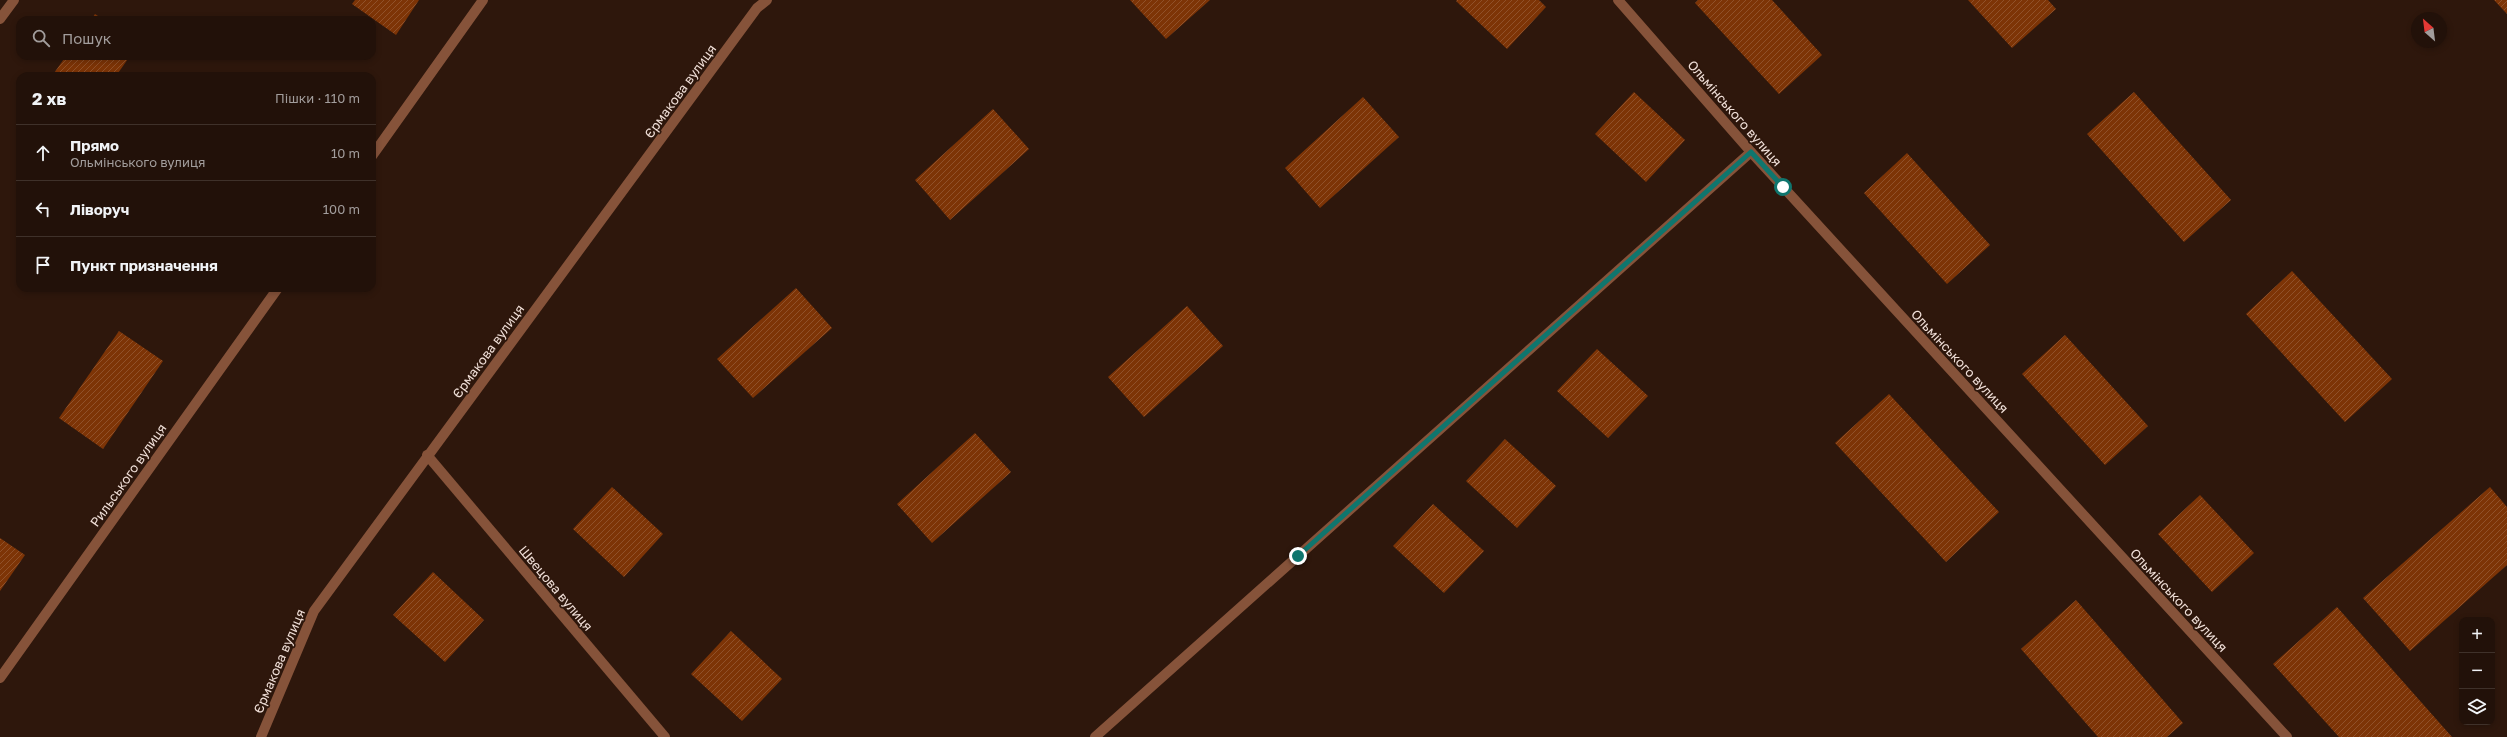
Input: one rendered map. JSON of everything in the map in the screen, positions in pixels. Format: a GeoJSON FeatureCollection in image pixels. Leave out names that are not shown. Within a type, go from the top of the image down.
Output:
{"type":"FeatureCollection","features":[{"type":"Feature","properties":{"kind":"street"},"geometry":{"type":"LineString","coordinates":[[0,19],[14,0]]}},
{"type":"Feature","properties":{"kind":"street"},"geometry":{"type":"LineString","coordinates":[[376,150],[483,0]]}},
{"type":"Feature","properties":{"kind":"street","name":"Єрмакова вулиця"},"geometry":{"type":"LineString","coordinates":[[261,737],[314,611],[427,455],[757,8],[767,0]]}},
{"type":"Feature","properties":{"kind":"street","name":"Ольмінського вулиця"},"geometry":{"type":"LineString","coordinates":[[1618,0],[1751,152],[2287,737]]}},
{"type":"Feature","properties":{"kind":"street"},"geometry":{"type":"LineString","coordinates":[[1095,737],[1751,152]]}},
{"type":"Feature","properties":{"kind":"street","name":"Рильського вулиця"},"geometry":{"type":"LineString","coordinates":[[0,678],[275,292]]}},
{"type":"Feature","properties":{"kind":"street","name":"Швецова вулиця"},"geometry":{"type":"LineString","coordinates":[[427,455],[665,737]]}},
{"type":"Feature","properties":{"kind":"building"},"geometry":{"type":"Polygon","coordinates":[[[355,0],[419,0],[396,35],[376,21],[376,16],[369,16],[352,4],[355,0]]]}},
{"type":"Feature","properties":{"kind":"building"},"geometry":{"type":"Polygon","coordinates":[[[1130,0],[1210,0],[1166,39],[1130,0]]]}},
{"type":"Feature","properties":{"kind":"building"},"geometry":{"type":"Polygon","coordinates":[[[1539,0],[1546,7],[1507,49],[1456,1],[1539,0]]]}},
{"type":"Feature","properties":{"kind":"building"},"geometry":{"type":"Polygon","coordinates":[[[1698,0],[1772,0],[1822,55],[1779,94],[1695,3],[1698,0]]]}},
{"type":"Feature","properties":{"kind":"building"},"geometry":{"type":"Polygon","coordinates":[[[1968,0],[2048,0],[2056,9],[2012,48],[1968,0]]]}},
{"type":"Feature","properties":{"kind":"building"},"geometry":{"type":"Polygon","coordinates":[[[2494,0],[2507,0],[2507,14],[2494,0]]]}},
{"type":"Feature","properties":{"kind":"building"},"geometry":{"type":"Polygon","coordinates":[[[63,60],[127,60],[119,72],[55,72],[63,60]]]}},
{"type":"Feature","properties":{"kind":"building"},"geometry":{"type":"Polygon","coordinates":[[[1634,92],[1685,140],[1646,182],[1595,134],[1634,92]]]}},
{"type":"Feature","properties":{"kind":"building"},"geometry":{"type":"Polygon","coordinates":[[[2134,92],[2231,200],[2184,242],[2087,134],[2134,92]]]}},
{"type":"Feature","properties":{"kind":"building"},"geometry":{"type":"Polygon","coordinates":[[[1363,97],[1399,137],[1320,208],[1285,168],[1363,97]]]}},
{"type":"Feature","properties":{"kind":"building"},"geometry":{"type":"Polygon","coordinates":[[[993,109],[1029,149],[950,220],[915,180],[993,109]]]}},
{"type":"Feature","properties":{"kind":"building"},"geometry":{"type":"Polygon","coordinates":[[[1907,153],[1990,245],[1947,284],[1864,193],[1907,153]]]}},
{"type":"Feature","properties":{"kind":"building"},"geometry":{"type":"Polygon","coordinates":[[[2292,271],[2392,379],[2345,422],[2246,314],[2292,271]]]}},
{"type":"Feature","properties":{"kind":"building"},"geometry":{"type":"Polygon","coordinates":[[[796,288],[832,328],[753,398],[717,359],[796,288]]]}},
{"type":"Feature","properties":{"kind":"building"},"geometry":{"type":"Polygon","coordinates":[[[1187,306],[1223,346],[1144,417],[1108,377],[1187,306]]]}},
{"type":"Feature","properties":{"kind":"building"},"geometry":{"type":"Polygon","coordinates":[[[119,331],[163,361],[103,449],[59,418],[119,331]]]}},
{"type":"Feature","properties":{"kind":"building"},"geometry":{"type":"Polygon","coordinates":[[[2065,335],[2148,426],[2105,465],[2022,374],[2065,335]]]}},
{"type":"Feature","properties":{"kind":"building"},"geometry":{"type":"Polygon","coordinates":[[[1597,349],[1648,396],[1608,438],[1557,391],[1597,349]]]}},
{"type":"Feature","properties":{"kind":"building"},"geometry":{"type":"Polygon","coordinates":[[[1889,394],[1999,512],[1946,562],[1835,443],[1889,394]]]}},
{"type":"Feature","properties":{"kind":"building"},"geometry":{"type":"Polygon","coordinates":[[[975,433],[1011,472],[932,543],[897,504],[975,433]]]}},
{"type":"Feature","properties":{"kind":"building"},"geometry":{"type":"Polygon","coordinates":[[[1505,439],[1556,486],[1517,528],[1466,481],[1505,439]]]}},
{"type":"Feature","properties":{"kind":"building"},"geometry":{"type":"Polygon","coordinates":[[[612,487],[663,534],[624,577],[573,529],[612,487]]]}},
{"type":"Feature","properties":{"kind":"building"},"geometry":{"type":"Polygon","coordinates":[[[2490,487],[2507,507],[2507,565],[2410,651],[2363,598],[2490,487]]]}},
{"type":"Feature","properties":{"kind":"building"},"geometry":{"type":"Polygon","coordinates":[[[2200,495],[2254,553],[2212,592],[2158,534],[2200,495]]]}},
{"type":"Feature","properties":{"kind":"building"},"geometry":{"type":"Polygon","coordinates":[[[1433,504],[1484,551],[1444,593],[1393,546],[1433,504]]]}},
{"type":"Feature","properties":{"kind":"building"},"geometry":{"type":"Polygon","coordinates":[[[0,538],[25,555],[0,591],[0,538]]]}},
{"type":"Feature","properties":{"kind":"building"},"geometry":{"type":"Polygon","coordinates":[[[433,572],[484,620],[445,662],[393,615],[433,572]]]}},
{"type":"Feature","properties":{"kind":"building"},"geometry":{"type":"Polygon","coordinates":[[[2076,600],[2183,723],[2167,737],[2098,737],[2021,649],[2076,600]]]}},
{"type":"Feature","properties":{"kind":"building"},"geometry":{"type":"Polygon","coordinates":[[[2337,607],[2452,737],[2339,737],[2273,664],[2337,607]]]}},
{"type":"Feature","properties":{"kind":"building"},"geometry":{"type":"Polygon","coordinates":[[[731,631],[782,679],[742,721],[691,674],[731,631]]]}},
{"type":"Feature","properties":{"kind":"route"},"geometry":{"type":"LineString","coordinates":[[1298,556],[1751,152],[1783,187]]}}]}
